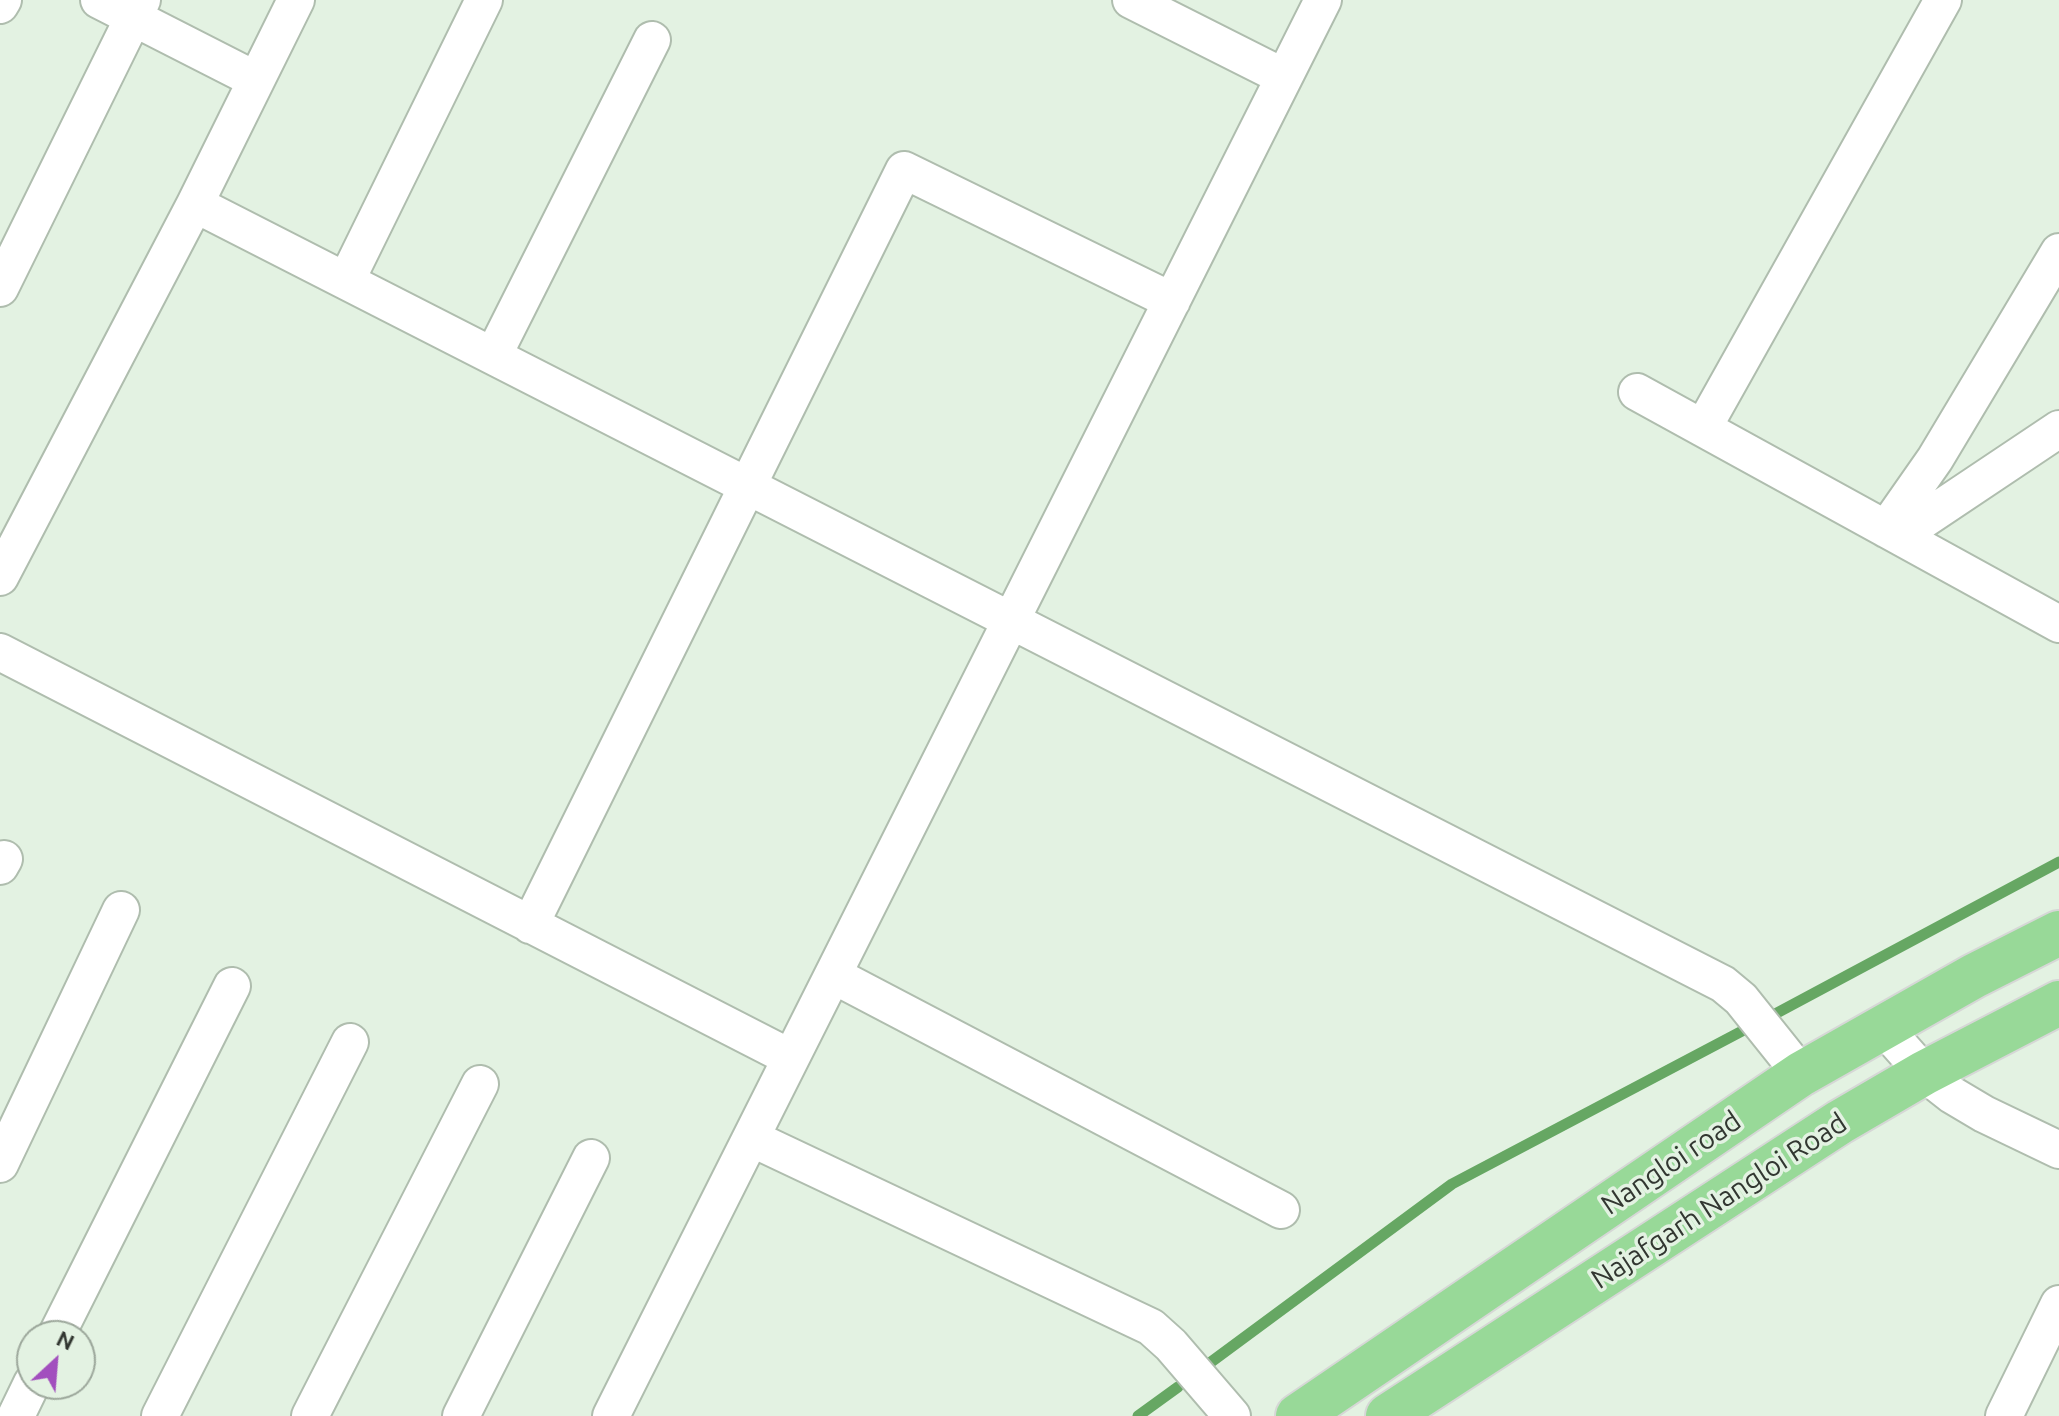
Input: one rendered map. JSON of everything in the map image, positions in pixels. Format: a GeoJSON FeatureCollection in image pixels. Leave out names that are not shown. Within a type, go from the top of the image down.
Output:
{"type":"FeatureCollection","features":[{"type":"Feature","properties":{"kind":"main road","name":"Nangloi road"},"geometry":{"type":"LineString","coordinates":[[1298,1416],[1801,1074],[1974,976],[2059,933]]}},
{"type":"Feature","properties":{"kind":"main road","name":"Najafgarh Nangloi Road"},"geometry":{"type":"LineString","coordinates":[[1388,1416],[1840,1122],[1924,1073],[2059,1003]]}},
{"type":"Feature","properties":{"kind":"street"},"geometry":{"type":"LineString","coordinates":[[0,5],[3,0]]}},
{"type":"Feature","properties":{"kind":"street"},"geometry":{"type":"LineString","coordinates":[[99,0],[138,9],[254,79]]}},
{"type":"Feature","properties":{"kind":"street"},"geometry":{"type":"LineString","coordinates":[[0,577],[195,204],[254,79],[296,0]]}},
{"type":"Feature","properties":{"kind":"street"},"geometry":{"type":"LineString","coordinates":[[346,281],[484,0]]}},
{"type":"Feature","properties":{"kind":"street"},"geometry":{"type":"LineString","coordinates":[[1131,0],[1284,77]]}},
{"type":"Feature","properties":{"kind":"street"},"geometry":{"type":"LineString","coordinates":[[611,1416],[1323,0]]}},
{"type":"Feature","properties":{"kind":"street"},"geometry":{"type":"LineString","coordinates":[[1703,428],[1943,0]]}},
{"type":"Feature","properties":{"kind":"street"},"geometry":{"type":"LineString","coordinates":[[0,288],[138,9]]}},
{"type":"Feature","properties":{"kind":"street"},"geometry":{"type":"LineString","coordinates":[[493,356],[652,40]]}},
{"type":"Feature","properties":{"kind":"street"},"geometry":{"type":"LineString","coordinates":[[530,925],[904,170],[1172,301]]}},
{"type":"Feature","properties":{"kind":"street"},"geometry":{"type":"LineString","coordinates":[[195,204],[1723,984],[1741,999],[1801,1074]]}},
{"type":"Feature","properties":{"kind":"street"},"geometry":{"type":"LineString","coordinates":[[1893,533],[2059,252]]}},
{"type":"Feature","properties":{"kind":"street"},"geometry":{"type":"LineString","coordinates":[[1637,392],[1893,533],[2050,608]]}},
{"type":"Feature","properties":{"kind":"street"},"geometry":{"type":"LineString","coordinates":[[1893,533],[2059,429]]}},
{"type":"Feature","properties":{"kind":"street"},"geometry":{"type":"LineString","coordinates":[[0,652],[791,1058]]}},
{"type":"Feature","properties":{"kind":"street"},"geometry":{"type":"LineString","coordinates":[[0,1164],[121,910]]}},
{"type":"Feature","properties":{"kind":"street"},"geometry":{"type":"LineString","coordinates":[[833,975],[1281,1210]]}},
{"type":"Feature","properties":{"kind":"street"},"geometry":{"type":"LineString","coordinates":[[64,1320],[232,986]]}},
{"type":"Feature","properties":{"kind":"street"},"geometry":{"type":"LineString","coordinates":[[1885,1029],[1924,1073],[1984,1114],[2055,1144]]}},
{"type":"Feature","properties":{"kind":"street"},"geometry":{"type":"LineString","coordinates":[[160,1416],[350,1042]]}},
{"type":"Feature","properties":{"kind":"street"},"geometry":{"type":"LineString","coordinates":[[310,1416],[480,1084]]}},
{"type":"Feature","properties":{"kind":"street"},"geometry":{"type":"LineString","coordinates":[[751,1138],[1151,1327],[1171,1345],[1232,1416]]}},
{"type":"Feature","properties":{"kind":"street"},"geometry":{"type":"LineString","coordinates":[[461,1416],[591,1158]]}},
{"type":"Feature","properties":{"kind":"street"},"geometry":{"type":"LineString","coordinates":[[2004,1416],[2059,1304]]}},
{"type":"Feature","properties":{"kind":"waterway"},"geometry":{"type":"LineString","coordinates":[[1775,1014],[2059,862]]}},
{"type":"Feature","properties":{"kind":"waterway"},"geometry":{"type":"LineString","coordinates":[[1207,1365],[1452,1184],[1744,1030]]}},
{"type":"Feature","properties":{"kind":"waterway"},"geometry":{"type":"LineString","coordinates":[[1138,1416],[1178,1387]]}}]}
